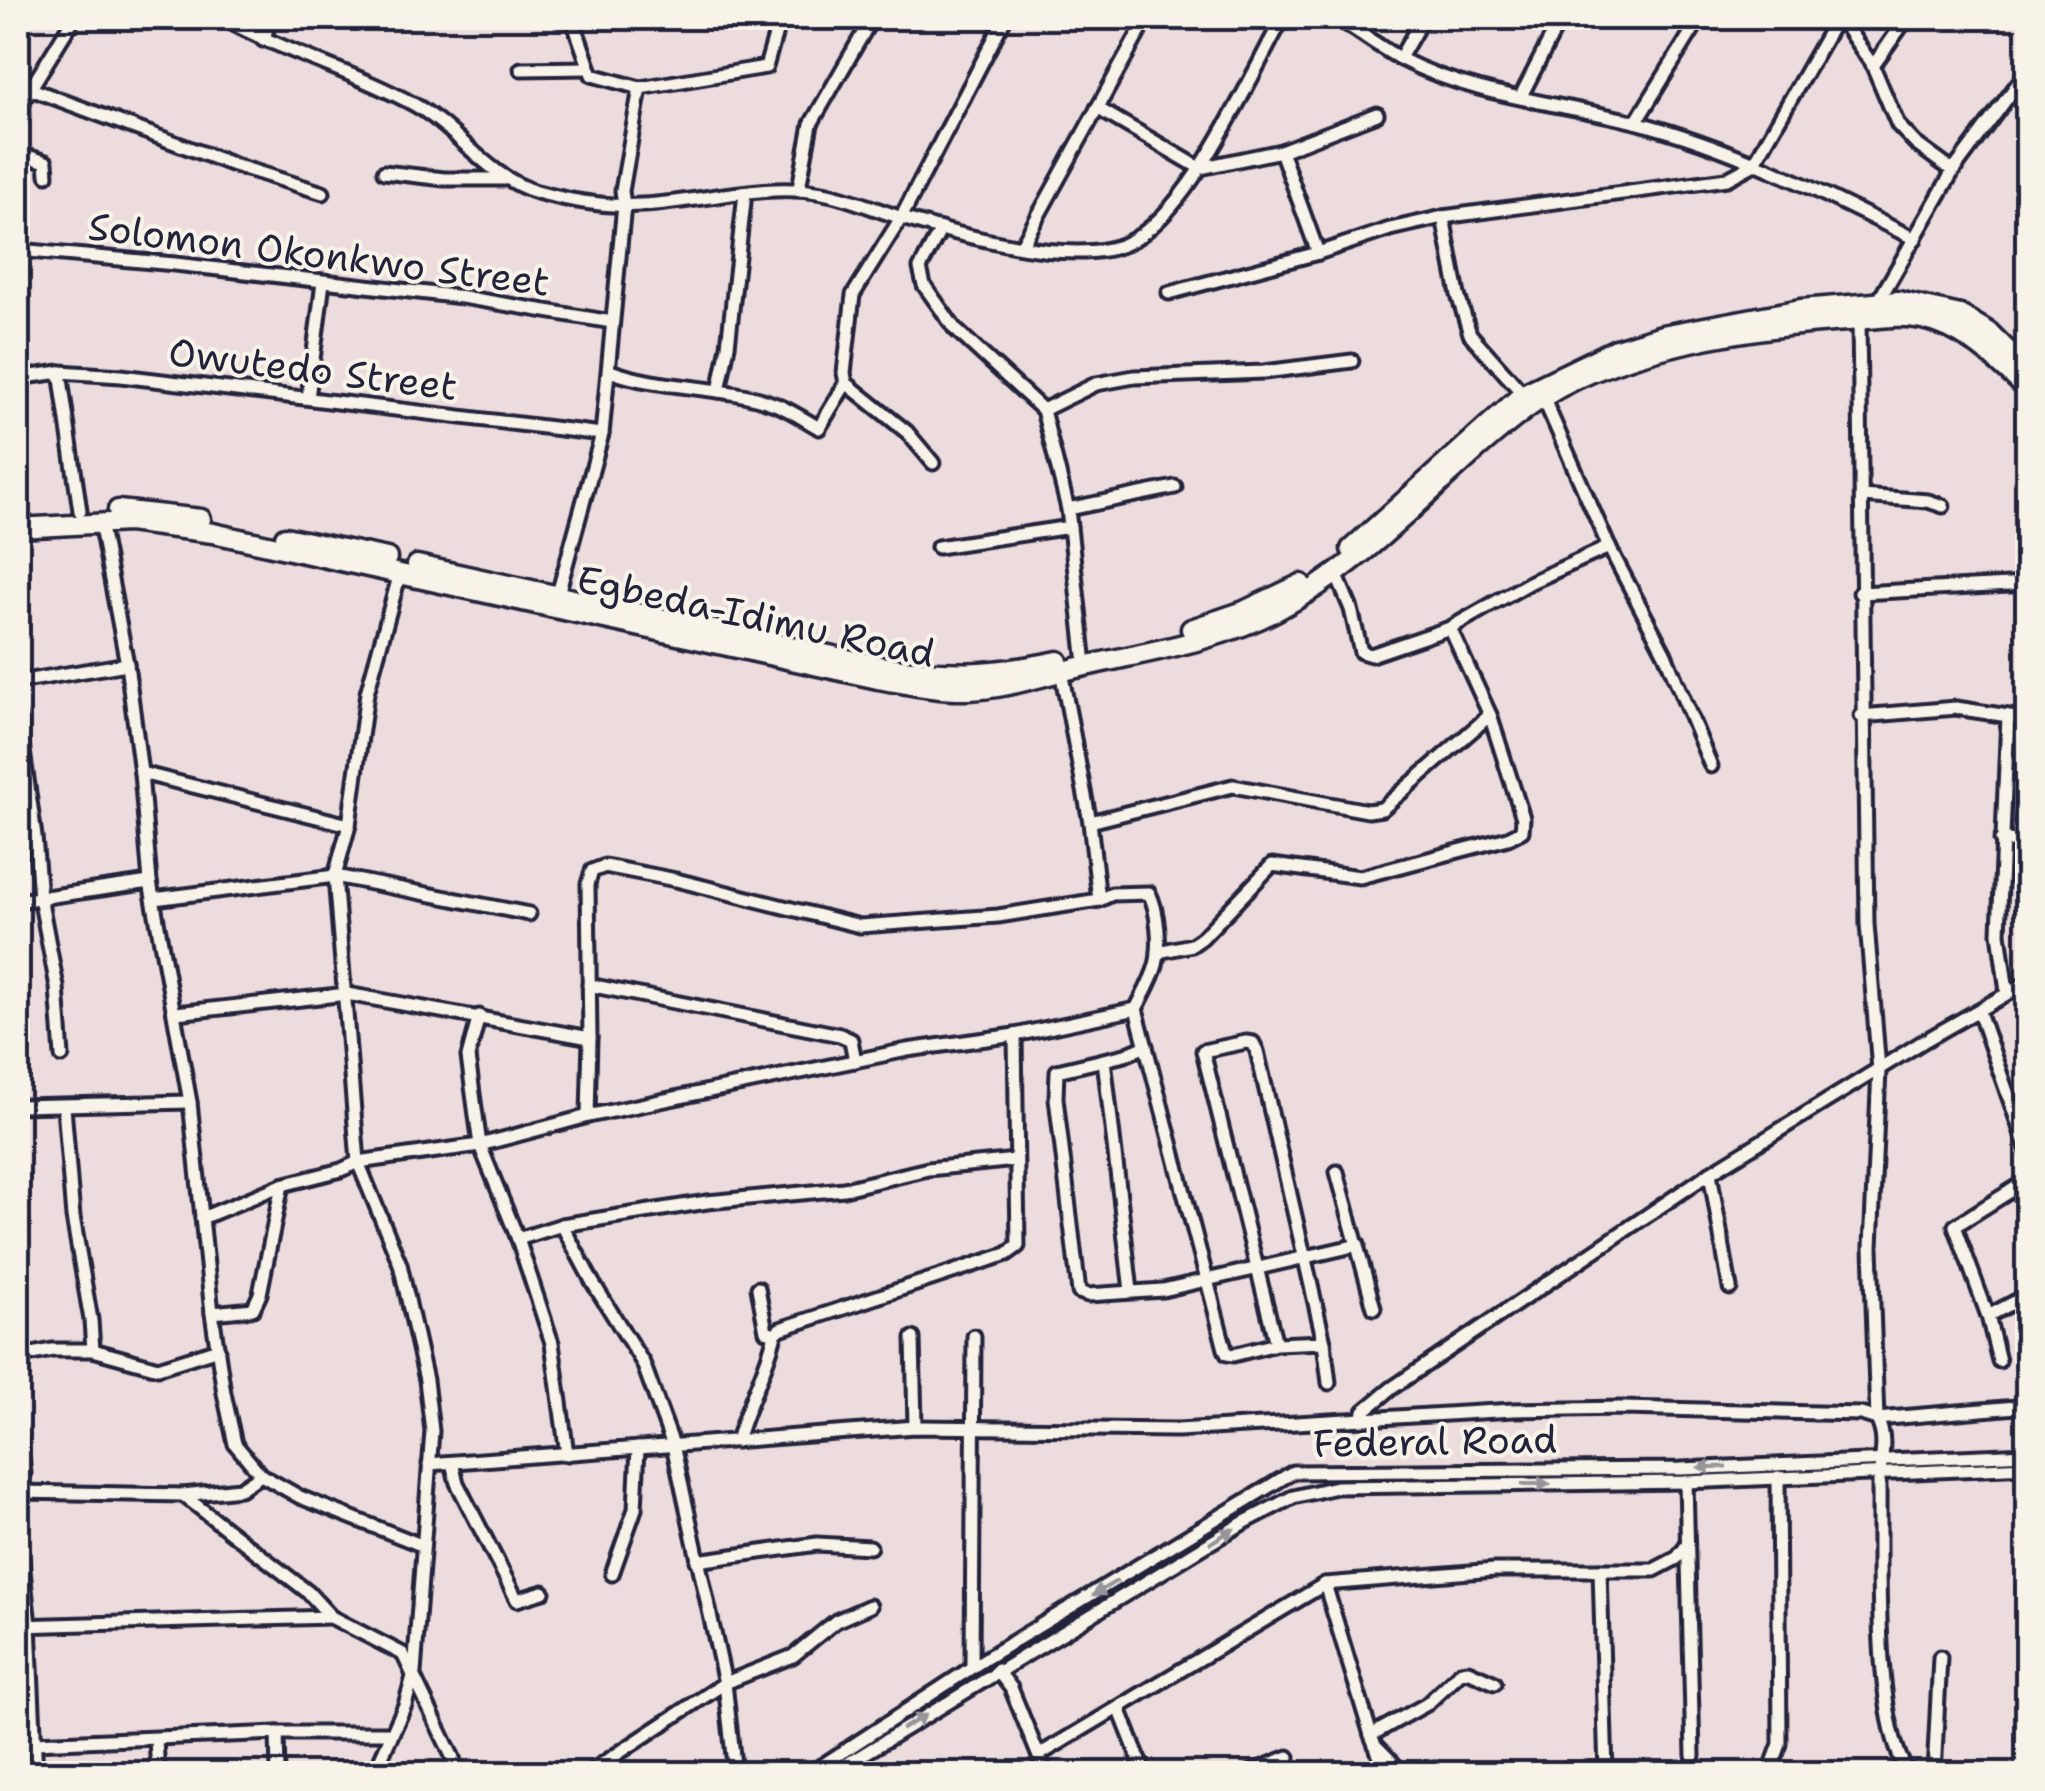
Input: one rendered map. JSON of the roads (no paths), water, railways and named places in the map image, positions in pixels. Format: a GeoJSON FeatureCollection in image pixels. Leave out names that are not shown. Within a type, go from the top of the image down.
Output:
{"type":"FeatureCollection","features":[{"type":"Feature","properties":{"kind":"main road","name":"Egbeda-Idimu Road"},"geometry":{"type":"LineString","coordinates":[[18,516],[144,510],[179,514],[650,617],[933,674],[969,675],[1009,671],[1166,637],[1244,611],[1296,587],[1339,560],[1543,398],[1587,374],[1658,350],[1879,300],[1925,304],[1960,315],[1988,332],[2027,371]]}},
{"type":"Feature","properties":{"kind":"main road","name":"Egbeda-Idimu Road"},"geometry":{"type":"LineString","coordinates":[[18,528],[100,522],[154,524],[213,533],[924,688],[970,690],[1012,684],[1232,628],[1273,613],[1337,576],[1522,394],[1616,349],[1662,335],[1802,316],[1922,319],[1950,328],[1975,343],[2028,390]]}},
{"type":"Feature","properties":{"kind":"street"},"geometry":{"type":"LineString","coordinates":[[18,109],[74,18]]}},
{"type":"Feature","properties":{"kind":"street"},"geometry":{"type":"LineString","coordinates":[[222,18],[419,108],[504,178],[540,193],[624,205],[799,188],[941,229],[1022,245],[1092,252],[1124,245],[1172,207],[1200,168],[1283,18]]}},
{"type":"Feature","properties":{"kind":"street"},"geometry":{"type":"LineString","coordinates":[[263,40],[270,18]]}},
{"type":"Feature","properties":{"kind":"street"},"geometry":{"type":"LineString","coordinates":[[572,18],[589,68],[599,78],[640,88],[766,67],[780,18]]}},
{"type":"Feature","properties":{"kind":"street"},"geometry":{"type":"LineString","coordinates":[[799,188],[811,124],[872,18]]}},
{"type":"Feature","properties":{"kind":"street"},"geometry":{"type":"LineString","coordinates":[[933,463],[906,432],[846,383],[853,295],[900,218],[1005,18]]}},
{"type":"Feature","properties":{"kind":"street"},"geometry":{"type":"LineString","coordinates":[[1022,245],[1147,18]]}},
{"type":"Feature","properties":{"kind":"street"},"geometry":{"type":"LineString","coordinates":[[1337,18],[1400,58],[1446,76],[1636,122],[1732,152],[1915,239]]}},
{"type":"Feature","properties":{"kind":"street"},"geometry":{"type":"LineString","coordinates":[[1400,58],[1423,18]]}},
{"type":"Feature","properties":{"kind":"street"},"geometry":{"type":"LineString","coordinates":[[1520,96],[1561,18]]}},
{"type":"Feature","properties":{"kind":"street"},"geometry":{"type":"LineString","coordinates":[[1636,122],[1700,18]]}},
{"type":"Feature","properties":{"kind":"street"},"geometry":{"type":"LineString","coordinates":[[1169,293],[1318,253],[1390,229],[1443,218],[1727,179],[1753,165],[1838,18],[1873,66],[1898,125],[1916,144],[1953,171]]}},
{"type":"Feature","properties":{"kind":"street"},"geometry":{"type":"LineString","coordinates":[[1873,66],[1907,18]]}},
{"type":"Feature","properties":{"kind":"street"},"geometry":{"type":"LineString","coordinates":[[520,69],[589,68]]}},
{"type":"Feature","properties":{"kind":"street"},"geometry":{"type":"LineString","coordinates":[[1879,300],[1953,171],[2028,70]]}},
{"type":"Feature","properties":{"kind":"street"},"geometry":{"type":"LineString","coordinates":[[558,594],[602,434],[624,205],[622,191],[640,88]]}},
{"type":"Feature","properties":{"kind":"street"},"geometry":{"type":"LineString","coordinates":[[31,89],[234,165],[323,193]]}},
{"type":"Feature","properties":{"kind":"street"},"geometry":{"type":"LineString","coordinates":[[1098,108],[1200,168],[1281,150],[1377,114]]}},
{"type":"Feature","properties":{"kind":"street"},"geometry":{"type":"LineString","coordinates":[[1281,150],[1318,253]]}},
{"type":"Feature","properties":{"kind":"street"},"geometry":{"type":"LineString","coordinates":[[18,154],[46,162],[48,175]]}},
{"type":"Feature","properties":{"kind":"street"},"geometry":{"type":"LineString","coordinates":[[384,172],[504,178]]}},
{"type":"Feature","properties":{"kind":"street"},"geometry":{"type":"LineString","coordinates":[[719,391],[746,193]]}},
{"type":"Feature","properties":{"kind":"street"},"geometry":{"type":"LineString","coordinates":[[1443,218],[1470,334],[1522,394]]}},
{"type":"Feature","properties":{"kind":"street"},"geometry":{"type":"LineString","coordinates":[[941,229],[920,268],[924,284],[955,329],[1042,410],[1068,509],[1084,654]]}},
{"type":"Feature","properties":{"kind":"street","name":"Solomon Okonkwo Street"},"geometry":{"type":"LineString","coordinates":[[18,250],[462,297],[612,322]]}},
{"type":"Feature","properties":{"kind":"street"},"geometry":{"type":"LineString","coordinates":[[308,398],[323,282]]}},
{"type":"Feature","properties":{"kind":"street"},"geometry":{"type":"LineString","coordinates":[[1859,320],[1867,939],[1879,1070],[1870,1247],[1877,1419],[1884,1446],[1879,1466],[1881,1617],[1888,1714],[1893,1742],[1909,1774]]}},
{"type":"Feature","properties":{"kind":"street"},"geometry":{"type":"LineString","coordinates":[[1042,410],[1096,384],[1134,377],[1264,372],[1352,361]]}},
{"type":"Feature","properties":{"kind":"street"},"geometry":{"type":"LineString","coordinates":[[610,371],[627,378],[719,391],[776,405],[819,428],[846,383]]}},
{"type":"Feature","properties":{"kind":"street"},"geometry":{"type":"LineString","coordinates":[[60,372],[80,511]]}},
{"type":"Feature","properties":{"kind":"street","name":"Owutedo Street"},"geometry":{"type":"LineString","coordinates":[[18,378],[60,372],[602,434]]}},
{"type":"Feature","properties":{"kind":"street"},"geometry":{"type":"LineString","coordinates":[[1543,398],[1609,547],[1665,654],[1711,766]]}},
{"type":"Feature","properties":{"kind":"street"},"geometry":{"type":"LineString","coordinates":[[1068,509],[1175,488]]}},
{"type":"Feature","properties":{"kind":"street"},"geometry":{"type":"LineString","coordinates":[[1862,496],[1943,506]]}},
{"type":"Feature","properties":{"kind":"street"},"geometry":{"type":"LineString","coordinates":[[100,522],[127,664],[142,774],[150,882],[190,1102],[212,1313],[236,1444],[261,1474],[300,1497],[421,1545]]}},
{"type":"Feature","properties":{"kind":"street"},"geometry":{"type":"LineString","coordinates":[[938,547],[1070,527]]}},
{"type":"Feature","properties":{"kind":"street"},"geometry":{"type":"LineString","coordinates":[[1337,576],[1357,640],[1366,655],[1450,628],[1531,582],[1609,547]]}},
{"type":"Feature","properties":{"kind":"street"},"geometry":{"type":"LineString","coordinates":[[374,1774],[405,1706],[414,1673],[432,1431],[426,1380],[400,1264],[358,1162],[335,876],[349,825],[366,693],[400,573]]}},
{"type":"Feature","properties":{"kind":"street"},"geometry":{"type":"LineString","coordinates":[[1860,593],[2028,584]]}},
{"type":"Feature","properties":{"kind":"street"},"geometry":{"type":"LineString","coordinates":[[1158,952],[1192,945],[1202,938],[1272,865],[1360,877],[1522,831],[1523,818],[1490,715],[1450,628]]}},
{"type":"Feature","properties":{"kind":"street"},"geometry":{"type":"LineString","coordinates":[[18,682],[127,664]]}},
{"type":"Feature","properties":{"kind":"street"},"geometry":{"type":"LineString","coordinates":[[1062,671],[1090,822],[1099,900]]}},
{"type":"Feature","properties":{"kind":"street"},"geometry":{"type":"LineString","coordinates":[[1862,716],[1956,708],[2028,718]]}},
{"type":"Feature","properties":{"kind":"street"},"geometry":{"type":"LineString","coordinates":[[18,715],[40,898],[57,987],[62,1056]]}},
{"type":"Feature","properties":{"kind":"street"},"geometry":{"type":"LineString","coordinates":[[1090,822],[1233,786],[1368,811],[1382,809],[1490,715]]}},
{"type":"Feature","properties":{"kind":"street"},"geometry":{"type":"LineString","coordinates":[[2007,992],[1999,933],[2008,716]]}},
{"type":"Feature","properties":{"kind":"street"},"geometry":{"type":"LineString","coordinates":[[142,774],[349,825]]}},
{"type":"Feature","properties":{"kind":"street"},"geometry":{"type":"LineString","coordinates":[[2001,840],[2028,843]]}},
{"type":"Feature","properties":{"kind":"street"},"geometry":{"type":"LineString","coordinates":[[588,1116],[588,884],[592,871],[605,866],[676,880],[860,926],[998,916],[1099,900],[1125,892],[1149,893],[1154,902],[1158,952],[1136,1009],[1227,1354],[1276,1344],[1324,1342]]}},
{"type":"Feature","properties":{"kind":"street"},"geometry":{"type":"LineString","coordinates":[[154,899],[335,876],[529,914]]}},
{"type":"Feature","properties":{"kind":"street"},"geometry":{"type":"LineString","coordinates":[[18,901],[150,882]]}},
{"type":"Feature","properties":{"kind":"street"},"geometry":{"type":"LineString","coordinates":[[1363,1419],[1370,1405],[1392,1388],[1710,1173],[2028,982]]}},
{"type":"Feature","properties":{"kind":"street"},"geometry":{"type":"LineString","coordinates":[[590,985],[840,1035],[851,1040],[856,1061]]}},
{"type":"Feature","properties":{"kind":"street"},"geometry":{"type":"LineString","coordinates":[[176,1013],[347,994],[590,1038]]}},
{"type":"Feature","properties":{"kind":"street"},"geometry":{"type":"LineString","coordinates":[[202,1218],[282,1185],[342,1170],[358,1162],[480,1145],[588,1116],[907,1050],[1015,1036],[1136,1009]]}},
{"type":"Feature","properties":{"kind":"street"},"geometry":{"type":"LineString","coordinates":[[1979,1012],[2028,1152]]}},
{"type":"Feature","properties":{"kind":"street"},"geometry":{"type":"LineString","coordinates":[[479,1016],[468,1057],[480,1145],[518,1240],[552,1342],[567,1454]]}},
{"type":"Feature","properties":{"kind":"street"},"geometry":{"type":"LineString","coordinates":[[736,1441],[769,1358],[774,1334],[792,1324],[1007,1254],[1018,1246],[1015,1036]]}},
{"type":"Feature","properties":{"kind":"street"},"geometry":{"type":"LineString","coordinates":[[1276,1344],[1203,1051],[1246,1042],[1253,1043],[1257,1051],[1306,1258],[1329,1383]]}},
{"type":"Feature","properties":{"kind":"street"},"geometry":{"type":"LineString","coordinates":[[1146,1046],[1058,1071],[1055,1086],[1079,1292],[1088,1295],[1163,1290],[1358,1245]]}},
{"type":"Feature","properties":{"kind":"street"},"geometry":{"type":"LineString","coordinates":[[1104,1060],[1132,1291]]}},
{"type":"Feature","properties":{"kind":"street"},"geometry":{"type":"LineString","coordinates":[[18,1106],[190,1102]]}},
{"type":"Feature","properties":{"kind":"street"},"geometry":{"type":"LineString","coordinates":[[64,1107],[73,1218],[93,1350]]}},
{"type":"Feature","properties":{"kind":"street"},"geometry":{"type":"LineString","coordinates":[[518,1240],[562,1225],[707,1202],[844,1189],[928,1169],[1016,1160]]}},
{"type":"Feature","properties":{"kind":"street"},"geometry":{"type":"LineString","coordinates":[[1338,1172],[1374,1308]]}},
{"type":"Feature","properties":{"kind":"street"},"geometry":{"type":"LineString","coordinates":[[1710,1173],[1730,1288]]}},
{"type":"Feature","properties":{"kind":"street"},"geometry":{"type":"LineString","coordinates":[[1998,1361],[1988,1316],[1955,1226],[2028,1180]]}},
{"type":"Feature","properties":{"kind":"street"},"geometry":{"type":"LineString","coordinates":[[212,1313],[253,1309],[260,1294],[282,1185]]}},
{"type":"Feature","properties":{"kind":"street"},"geometry":{"type":"LineString","coordinates":[[562,1225],[643,1363],[673,1444],[725,1683],[735,1774]]}},
{"type":"Feature","properties":{"kind":"street"},"geometry":{"type":"LineString","coordinates":[[758,1288],[762,1324],[774,1334]]}},
{"type":"Feature","properties":{"kind":"street"},"geometry":{"type":"LineString","coordinates":[[1988,1316],[2028,1295]]}},
{"type":"Feature","properties":{"kind":"street"},"geometry":{"type":"LineString","coordinates":[[972,1667],[974,1336]]}},
{"type":"Feature","properties":{"kind":"street"},"geometry":{"type":"LineString","coordinates":[[913,1338],[915,1427]]}},
{"type":"Feature","properties":{"kind":"street"},"geometry":{"type":"LineString","coordinates":[[18,1357],[52,1350],[93,1350],[158,1368],[218,1349]]}},
{"type":"Feature","properties":{"kind":"street"},"geometry":{"type":"LineString","coordinates":[[430,1464],[915,1427],[1178,1430],[1513,1410],[1623,1408],[1861,1414],[1877,1419],[2028,1406]]}},
{"type":"Feature","properties":{"kind":"street"},"geometry":{"type":"LineString","coordinates":[[18,1430],[24,1473],[19,1534],[23,1626],[36,1774]]}},
{"type":"Feature","properties":{"kind":"street"},"geometry":{"type":"LineString","coordinates":[[612,1574],[635,1509],[638,1448]]}},
{"type":"Feature","properties":{"kind":"street","name":"Federal Road"},"geometry":{"type":"LineString","coordinates":[[831,1774],[1243,1523],[1314,1490],[1381,1484],[1686,1482],[2028,1454]]}},
{"type":"Feature","properties":{"kind":"street"},"geometry":{"type":"LineString","coordinates":[[452,1462],[456,1484],[517,1600],[543,1592]]}},
{"type":"Feature","properties":{"kind":"street","name":"Federal Road"},"geometry":{"type":"LineString","coordinates":[[809,1774],[972,1667],[1293,1472],[2028,1467]]}},
{"type":"Feature","properties":{"kind":"street"},"geometry":{"type":"LineString","coordinates":[[20,1492],[183,1495],[240,1489],[261,1474]]}},
{"type":"Feature","properties":{"kind":"street"},"geometry":{"type":"LineString","coordinates":[[1769,1774],[1780,1744],[1778,1477]]}},
{"type":"Feature","properties":{"kind":"street"},"geometry":{"type":"LineString","coordinates":[[1686,1482],[1693,1756]]}},
{"type":"Feature","properties":{"kind":"street"},"geometry":{"type":"LineString","coordinates":[[183,1495],[308,1592],[331,1616],[403,1654],[453,1758],[456,1774]]}},
{"type":"Feature","properties":{"kind":"street"},"geometry":{"type":"LineString","coordinates":[[697,1561],[817,1544],[870,1547]]}},
{"type":"Feature","properties":{"kind":"street"},"geometry":{"type":"LineString","coordinates":[[1039,1756],[1325,1584],[1494,1570],[1665,1567],[1687,1545]]}},
{"type":"Feature","properties":{"kind":"street"},"geometry":{"type":"LineString","coordinates":[[1166,1550],[1176,1564]]}},
{"type":"Feature","properties":{"kind":"street"},"geometry":{"type":"LineString","coordinates":[[1600,1570],[1606,1774]]}},
{"type":"Feature","properties":{"kind":"street"},"geometry":{"type":"LineString","coordinates":[[1325,1584],[1385,1774]]}},
{"type":"Feature","properties":{"kind":"street"},"geometry":{"type":"LineString","coordinates":[[587,1774],[725,1683],[793,1656],[836,1621],[870,1606]]}},
{"type":"Feature","properties":{"kind":"street"},"geometry":{"type":"LineString","coordinates":[[23,1626],[331,1616]]}},
{"type":"Feature","properties":{"kind":"street"},"geometry":{"type":"LineString","coordinates":[[1934,1774],[1940,1657]]}},
{"type":"Feature","properties":{"kind":"street"},"geometry":{"type":"LineString","coordinates":[[998,1670],[1012,1688],[1046,1774]]}},
{"type":"Feature","properties":{"kind":"street"},"geometry":{"type":"LineString","coordinates":[[1373,1740],[1426,1704],[1461,1672],[1468,1671],[1495,1684]]}},
{"type":"Feature","properties":{"kind":"street"},"geometry":{"type":"LineString","coordinates":[[1119,1708],[1146,1774]]}},
{"type":"Feature","properties":{"kind":"street"},"geometry":{"type":"LineString","coordinates":[[34,1743],[277,1732],[392,1733]]}},
{"type":"Feature","properties":{"kind":"street"},"geometry":{"type":"LineString","coordinates":[[277,1732],[278,1774]]}},
{"type":"Feature","properties":{"kind":"street"},"geometry":{"type":"LineString","coordinates":[[156,1740],[158,1774]]}},
{"type":"Feature","properties":{"kind":"street"},"geometry":{"type":"LineString","coordinates":[[1373,1740],[1404,1774]]}},
{"type":"Feature","properties":{"kind":"street"},"geometry":{"type":"LineString","coordinates":[[1246,1774],[1288,1757]]}}]}
